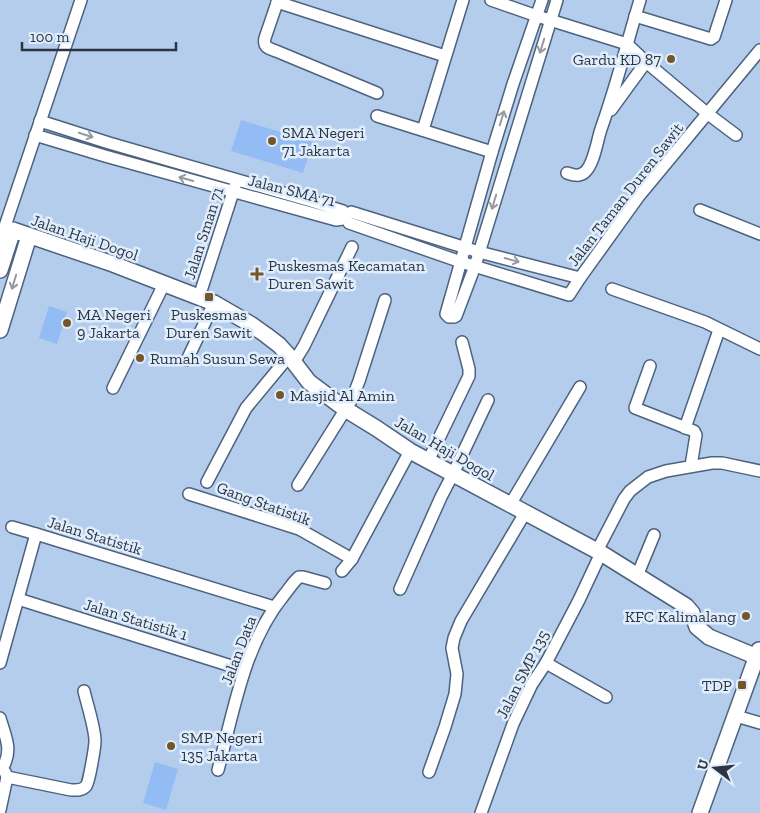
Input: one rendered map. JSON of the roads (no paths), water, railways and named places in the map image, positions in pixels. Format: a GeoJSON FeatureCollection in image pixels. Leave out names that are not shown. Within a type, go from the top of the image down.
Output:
{"type":"FeatureCollection","features":[{"type":"Feature","properties":{"kind":"street"},"geometry":{"type":"LineString","coordinates":[[0,270],[9,229],[35,135],[81,0]]}},
{"type":"Feature","properties":{"kind":"street"},"geometry":{"type":"LineString","coordinates":[[423,130],[463,0]]}},
{"type":"Feature","properties":{"kind":"street"},"geometry":{"type":"LineString","coordinates":[[491,0],[627,44],[708,114],[736,135]]}},
{"type":"Feature","properties":{"kind":"street"},"geometry":{"type":"LineString","coordinates":[[542,0],[492,152],[446,314],[448,317],[456,316],[479,252],[556,0]]}},
{"type":"Feature","properties":{"kind":"street"},"geometry":{"type":"LineString","coordinates":[[567,173],[577,176],[581,175],[586,171],[591,162],[640,0]]}},
{"type":"Feature","properties":{"kind":"street"},"geometry":{"type":"LineString","coordinates":[[635,16],[711,39],[714,37],[726,0]]}},
{"type":"Feature","properties":{"kind":"street"},"geometry":{"type":"LineString","coordinates":[[377,93],[265,46],[265,38],[278,1],[445,56]]}},
{"type":"Feature","properties":{"kind":"street","name":"Jalan Taman Duren Sawit"},"geometry":{"type":"LineString","coordinates":[[569,295],[640,196],[760,50]]}},
{"type":"Feature","properties":{"kind":"street"},"geometry":{"type":"LineString","coordinates":[[605,118],[646,62]]}},
{"type":"Feature","properties":{"kind":"street"},"geometry":{"type":"LineString","coordinates":[[377,116],[492,152]]}},
{"type":"Feature","properties":{"kind":"street","name":"Jalan SMA 71"},"geometry":{"type":"LineString","coordinates":[[35,135],[336,220],[343,219],[346,215],[343,211],[336,208],[109,143],[40,121]]}},
{"type":"Feature","properties":{"kind":"street"},"geometry":{"type":"LineString","coordinates":[[105,156],[109,143]]}},
{"type":"Feature","properties":{"kind":"street","name":"Jalan Sman 71"},"geometry":{"type":"LineString","coordinates":[[199,297],[237,180]]}},
{"type":"Feature","properties":{"kind":"street"},"geometry":{"type":"LineString","coordinates":[[700,210],[760,234]]}},
{"type":"Feature","properties":{"kind":"street","name":"Jalan SMA 71"},"geometry":{"type":"LineString","coordinates":[[569,295],[461,262],[350,217],[580,278]]}},
{"type":"Feature","properties":{"kind":"street"},"geometry":{"type":"LineString","coordinates":[[0,241],[9,229]]}},
{"type":"Feature","properties":{"kind":"street","name":"Jalan Haji Dogol"},"geometry":{"type":"LineString","coordinates":[[9,229],[113,264],[214,303],[252,325],[279,346],[310,382],[345,409],[410,451],[599,552],[686,606],[692,613],[697,627],[709,637],[758,652]]}},
{"type":"Feature","properties":{"kind":"street"},"geometry":{"type":"LineString","coordinates":[[0,330],[29,236]]}},
{"type":"Feature","properties":{"kind":"street"},"geometry":{"type":"LineString","coordinates":[[207,482],[246,408],[308,339],[352,247]]}},
{"type":"Feature","properties":{"kind":"street"},"geometry":{"type":"LineString","coordinates":[[113,388],[164,284]]}},
{"type":"Feature","properties":{"kind":"street"},"geometry":{"type":"LineString","coordinates":[[612,289],[705,322],[760,349]]}},
{"type":"Feature","properties":{"kind":"street"},"geometry":{"type":"LineString","coordinates":[[298,485],[352,399],[385,300]]}},
{"type":"Feature","properties":{"kind":"street"},"geometry":{"type":"LineString","coordinates":[[187,360],[214,303]]}},
{"type":"Feature","properties":{"kind":"street"},"geometry":{"type":"LineString","coordinates":[[685,428],[719,330]]}},
{"type":"Feature","properties":{"kind":"street"},"geometry":{"type":"LineString","coordinates":[[428,461],[469,376],[462,342]]}},
{"type":"Feature","properties":{"kind":"street"},"geometry":{"type":"LineString","coordinates":[[650,366],[636,408],[694,431],[696,435],[691,466]]}},
{"type":"Feature","properties":{"kind":"street"},"geometry":{"type":"LineString","coordinates":[[510,505],[580,387]]}},
{"type":"Feature","properties":{"kind":"street"},"geometry":{"type":"LineString","coordinates":[[400,589],[441,497],[488,400]]}},
{"type":"Feature","properties":{"kind":"street"},"geometry":{"type":"LineString","coordinates":[[342,571],[352,558],[410,451]]}},
{"type":"Feature","properties":{"kind":"street","name":"Jalan SMP 135"},"geometry":{"type":"LineString","coordinates":[[481,813],[514,724],[532,684],[546,663],[579,600],[599,552],[624,499],[630,491],[648,477],[691,466],[722,463],[760,471]]}},
{"type":"Feature","properties":{"kind":"street","name":"Gang Statistik"},"geometry":{"type":"LineString","coordinates":[[189,494],[299,529],[352,558]]}},
{"type":"Feature","properties":{"kind":"street"},"geometry":{"type":"LineString","coordinates":[[429,772],[455,694],[457,674],[452,648],[454,638],[461,621],[525,513]]}},
{"type":"Feature","properties":{"kind":"street"},"geometry":{"type":"LineString","coordinates":[[12,527],[36,534]]}},
{"type":"Feature","properties":{"kind":"street","name":"Jalan Statistik"},"geometry":{"type":"LineString","coordinates":[[0,663],[36,534],[274,607]]}},
{"type":"Feature","properties":{"kind":"street"},"geometry":{"type":"LineString","coordinates":[[637,576],[654,534]]}},
{"type":"Feature","properties":{"kind":"street","name":"Jalan Data"},"geometry":{"type":"LineString","coordinates":[[218,770],[244,670],[274,607],[299,577],[325,583]]}},
{"type":"Feature","properties":{"kind":"street","name":"Jalan Statistik 1"},"geometry":{"type":"LineString","coordinates":[[18,599],[244,670]]}},
{"type":"Feature","properties":{"kind":"street"},"geometry":{"type":"LineString","coordinates":[[700,813],[758,652]]}},
{"type":"Feature","properties":{"kind":"street"},"geometry":{"type":"LineString","coordinates":[[546,663],[606,697]]}},
{"type":"Feature","properties":{"kind":"street"},"geometry":{"type":"LineString","coordinates":[[3,769],[71,790],[84,788],[89,777],[95,741],[84,691]]}},
{"type":"Feature","properties":{"kind":"street"},"geometry":{"type":"LineString","coordinates":[[736,716],[760,723]]}},
{"type":"Feature","properties":{"kind":"street"},"geometry":{"type":"LineString","coordinates":[[0,718],[8,747],[8,755],[3,769],[0,810]]}},
{"type":"Feature","properties":{"kind":"place","name":"Gardu KD 87"},"geometry":{"type":"Point","coordinates":[671,59]}},
{"type":"Feature","properties":{"kind":"place","name":"SMA Negeri 71 Jakarta"},"geometry":{"type":"Point","coordinates":[272,141]}},
{"type":"Feature","properties":{"kind":"place","name":"Puskesmas Kecamatan Duren Sawit"},"geometry":{"type":"Point","coordinates":[257,274]}},
{"type":"Feature","properties":{"kind":"place","name":"Puskesmas Duren Sawit"},"geometry":{"type":"Point","coordinates":[209,297]}},
{"type":"Feature","properties":{"kind":"place","name":"MA Negeri 9 Jakarta"},"geometry":{"type":"Point","coordinates":[67,323]}},
{"type":"Feature","properties":{"kind":"place","name":"Rumah Susun Sewa"},"geometry":{"type":"Point","coordinates":[140,358]}},
{"type":"Feature","properties":{"kind":"place","name":"Masjid Al Amin"},"geometry":{"type":"Point","coordinates":[280,395]}},
{"type":"Feature","properties":{"kind":"place","name":"KFC Kalimalang"},"geometry":{"type":"Point","coordinates":[746,616]}},
{"type":"Feature","properties":{"kind":"place","name":"TDP"},"geometry":{"type":"Point","coordinates":[742,685]}},
{"type":"Feature","properties":{"kind":"place","name":"SMP Negeri 135 Jakarta"},"geometry":{"type":"Point","coordinates":[171,746]}}]}
